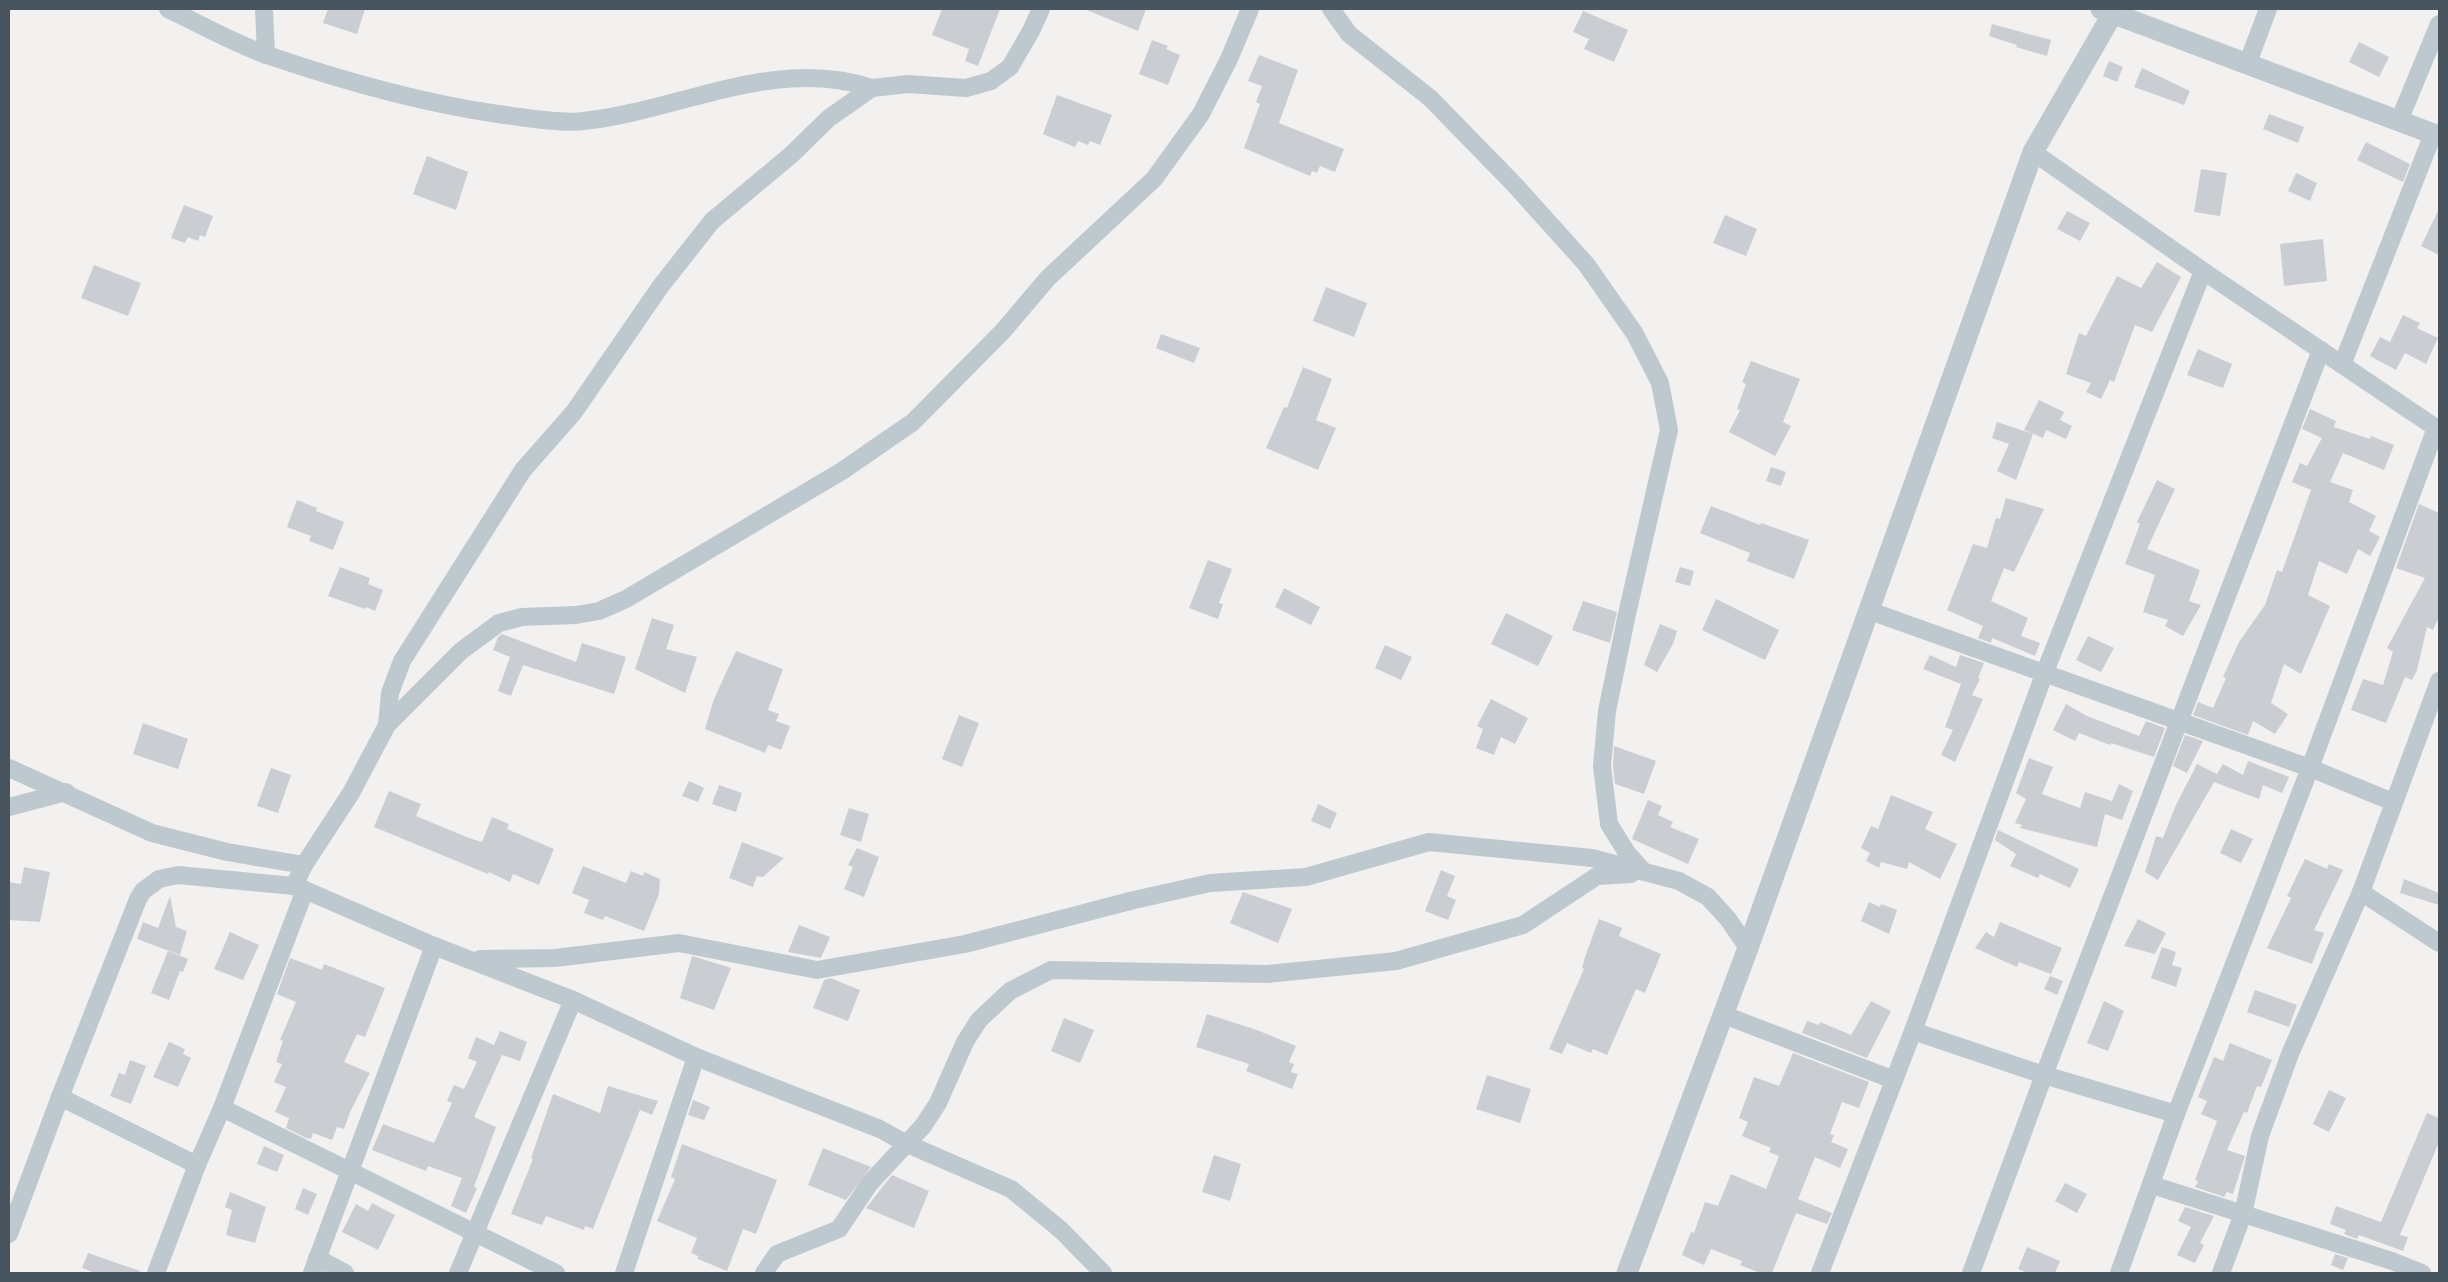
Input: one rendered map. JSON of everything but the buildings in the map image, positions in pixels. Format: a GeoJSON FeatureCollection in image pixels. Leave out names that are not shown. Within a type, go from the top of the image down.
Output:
{"type":"FeatureCollection","features":[{"type":"Feature","properties":{"kind":"street"},"geometry":{"type":"LineString","coordinates":[[168,9],[266,55],[383,89],[456,108],[516,116],[582,121],[665,106],[724,88],[797,76],[848,80],[872,88],[908,84],[966,88],[991,81],[1010,67],[1032,32],[1041,9]]}},
{"type":"Feature","properties":{"kind":"street"},"geometry":{"type":"LineString","coordinates":[[264,9],[266,55]]}},
{"type":"Feature","properties":{"kind":"street"},"geometry":{"type":"LineString","coordinates":[[156,1273],[196,1165],[222,1108],[300,888],[304,865],[350,793],[386,725],[461,651],[499,623],[522,617],[576,615],[599,611],[626,599],[842,471],[913,422],[1003,331],[1048,278],[1154,179],[1201,114],[1229,59],[1250,9]]}},
{"type":"Feature","properties":{"kind":"street"},"geometry":{"type":"LineString","coordinates":[[1331,9],[1349,34],[1437,105],[1513,183],[1586,264],[1635,334],[1660,383],[1669,430],[1627,614],[1608,711],[1602,766],[1608,824],[1626,853],[1646,874]]}},
{"type":"Feature","properties":{"kind":"street"},"geometry":{"type":"LineString","coordinates":[[2247,64],[2268,9]]}},
{"type":"Feature","properties":{"kind":"street"},"geometry":{"type":"LineString","coordinates":[[1627,1273],[1724,1015],[2033,152],[2109,10],[2436,135],[2342,365]]}},
{"type":"Feature","properties":{"kind":"street"},"geometry":{"type":"LineString","coordinates":[[2399,121],[2439,24]]}},
{"type":"Feature","properties":{"kind":"street"},"geometry":{"type":"LineString","coordinates":[[386,725],[390,693],[402,661],[523,470],[574,412],[660,286],[712,221],[792,156],[829,118],[872,88]]}},
{"type":"Feature","properties":{"kind":"street"},"geometry":{"type":"LineString","coordinates":[[2033,152],[2203,271],[2438,429],[2310,768],[2176,1114],[2120,1273]]}},
{"type":"Feature","properties":{"kind":"street"},"geometry":{"type":"LineString","coordinates":[[1820,1273],[1913,1031],[2045,672],[2203,271]]}},
{"type":"Feature","properties":{"kind":"street"},"geometry":{"type":"LineString","coordinates":[[1971,1273],[2044,1075],[2181,721],[2321,350]]}},
{"type":"Feature","properties":{"kind":"street"},"geometry":{"type":"LineString","coordinates":[[1870,611],[2310,768],[2393,802]]}},
{"type":"Feature","properties":{"kind":"street"},"geometry":{"type":"LineString","coordinates":[[2221,1273],[2243,1214],[2260,1136],[2290,1054],[2361,892],[2439,681]]}},
{"type":"Feature","properties":{"kind":"street"},"geometry":{"type":"LineString","coordinates":[[9,768],[66,792],[152,833],[228,852],[304,865]]}},
{"type":"Feature","properties":{"kind":"street"},"geometry":{"type":"LineString","coordinates":[[9,806],[66,792]]}},
{"type":"Feature","properties":{"kind":"street"},"geometry":{"type":"LineString","coordinates":[[473,960],[555,958],[679,943],[817,970],[965,944],[1134,900],[1210,883],[1306,877],[1429,842],[1592,858],[1646,874],[1679,881],[1708,897],[1728,919],[1748,948]]}},
{"type":"Feature","properties":{"kind":"street"},"geometry":{"type":"LineString","coordinates":[[9,1234],[60,1097],[138,899],[151,884],[168,876],[178,874],[300,888],[434,946],[573,1000],[696,1056],[880,1129],[1011,1189],[1061,1230],[1104,1273]]}},
{"type":"Feature","properties":{"kind":"street"},"geometry":{"type":"LineString","coordinates":[[764,1273],[777,1254],[839,1229],[870,1183],[905,1142],[923,1126],[938,1103],[965,1042],[979,1020],[1010,991],[1051,970],[1268,974],[1396,961],[1523,926],[1597,876],[1646,874]]}},
{"type":"Feature","properties":{"kind":"street"},"geometry":{"type":"LineString","coordinates":[[2361,892],[2439,943]]}},
{"type":"Feature","properties":{"kind":"street"},"geometry":{"type":"LineString","coordinates":[[345,1273],[314,1266],[434,946]]}},
{"type":"Feature","properties":{"kind":"street"},"geometry":{"type":"LineString","coordinates":[[458,1273],[573,1000]]}},
{"type":"Feature","properties":{"kind":"street"},"geometry":{"type":"LineString","coordinates":[[1724,1015],[1894,1080]]}},
{"type":"Feature","properties":{"kind":"street"},"geometry":{"type":"LineString","coordinates":[[1913,1031],[2044,1075],[2176,1114]]}},
{"type":"Feature","properties":{"kind":"street"},"geometry":{"type":"LineString","coordinates":[[624,1273],[696,1056]]}},
{"type":"Feature","properties":{"kind":"street"},"geometry":{"type":"LineString","coordinates":[[60,1097],[196,1165]]}},
{"type":"Feature","properties":{"kind":"street"},"geometry":{"type":"LineString","coordinates":[[222,1108],[556,1273]]}},
{"type":"Feature","properties":{"kind":"street"},"geometry":{"type":"LineString","coordinates":[[2152,1185],[2243,1214],[2390,1267],[2422,1273]]}}]}
